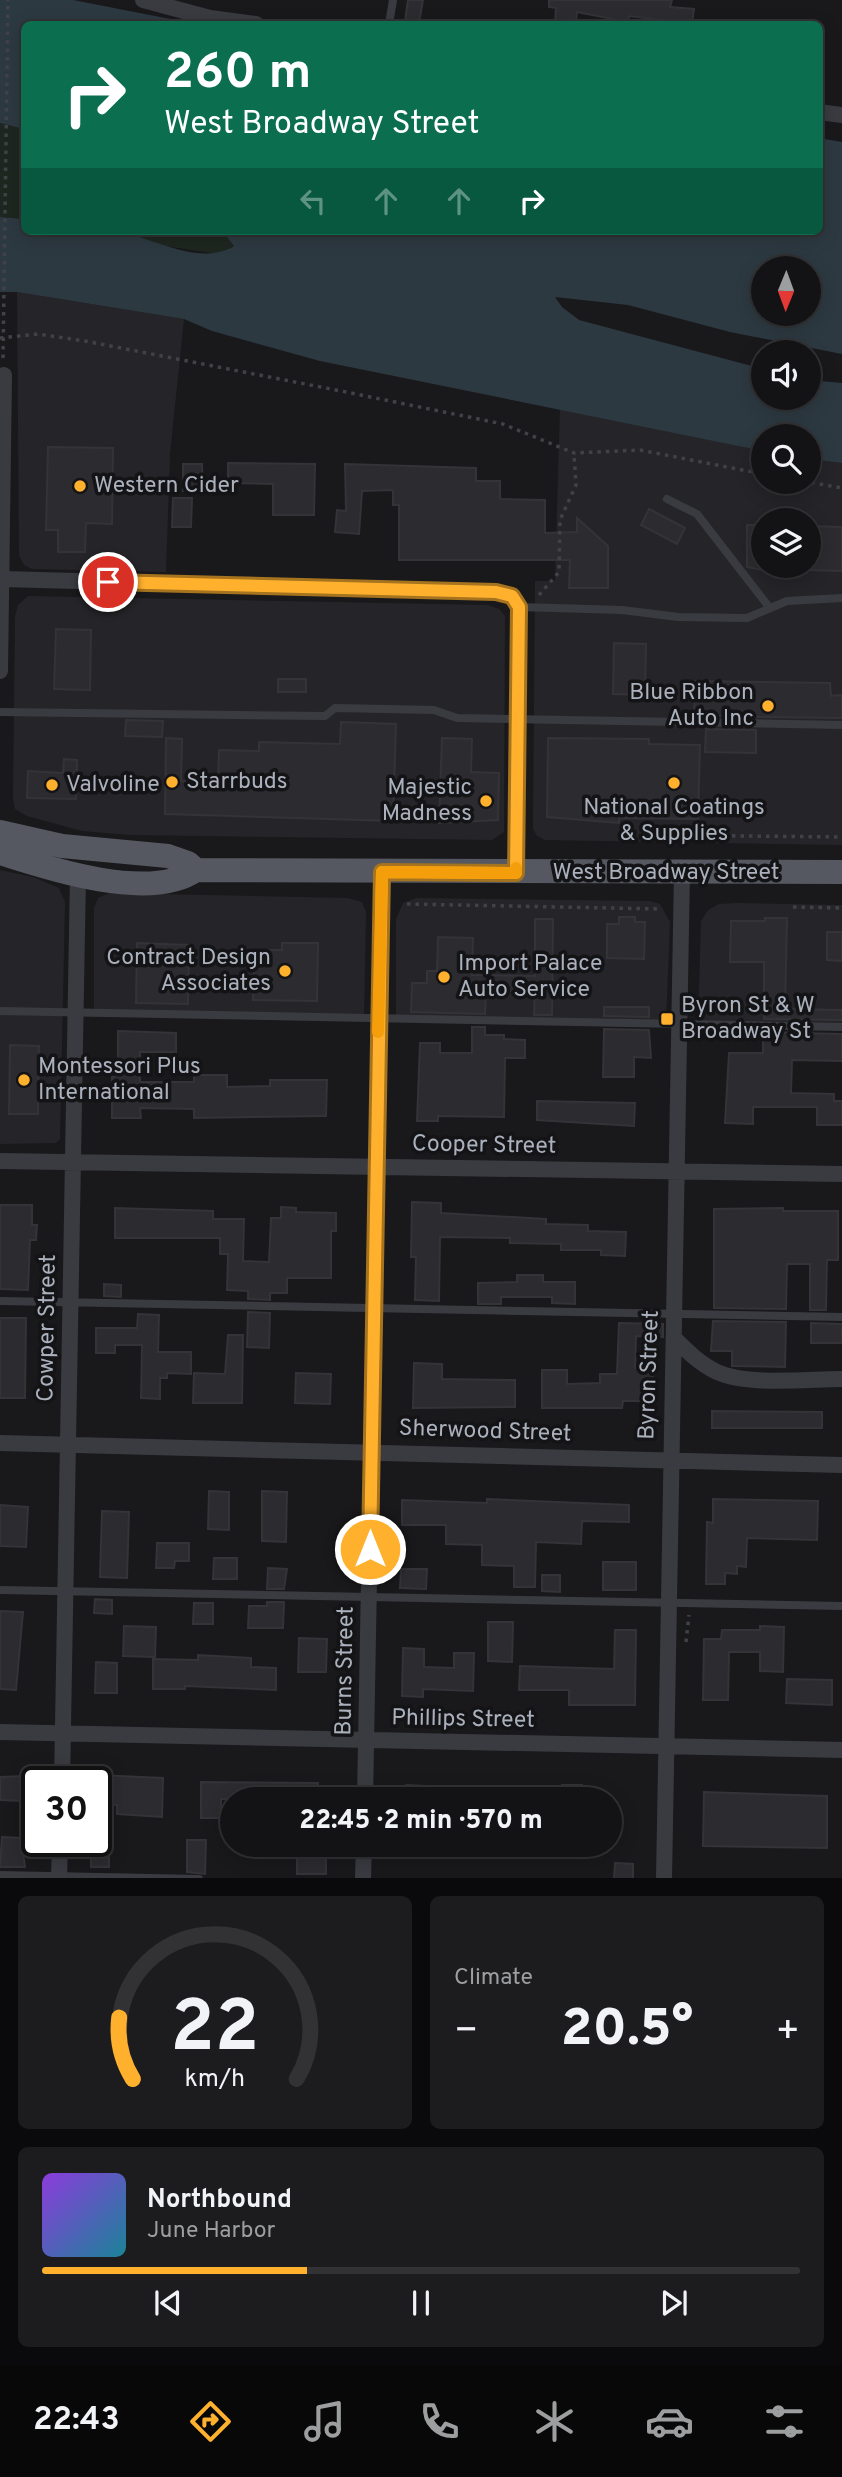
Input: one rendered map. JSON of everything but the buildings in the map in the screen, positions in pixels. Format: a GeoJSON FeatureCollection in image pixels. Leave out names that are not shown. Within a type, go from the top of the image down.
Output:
{"type":"FeatureCollection","features":[{"type":"Feature","properties":{"kind":"main road","name":"West Broadway Street"},"geometry":{"type":"LineString","coordinates":[[0,832],[62,846],[168,856],[188,863],[196,870]]}},
{"type":"Feature","properties":{"kind":"main road","name":"West Broadway Street"},"geometry":{"type":"LineString","coordinates":[[0,853],[78,875],[173,883],[196,870],[842,872]]}},
{"type":"Feature","properties":{"kind":"street"},"geometry":{"type":"LineString","coordinates":[[143,0],[210,18],[233,21]]}},
{"type":"Feature","properties":{"kind":"street"},"geometry":{"type":"LineString","coordinates":[[823,113],[842,115]]}},
{"type":"Feature","properties":{"kind":"street"},"geometry":{"type":"LineString","coordinates":[[0,671],[4,374]]}},
{"type":"Feature","properties":{"kind":"street"},"geometry":{"type":"LineString","coordinates":[[2,579],[496,592],[516,601],[516,873]]}},
{"type":"Feature","properties":{"kind":"street","name":"Burns Street"},"geometry":{"type":"LineString","coordinates":[[366,1787],[372,1308],[382,872]]}},
{"type":"Feature","properties":{"kind":"street","name":"Byron Street"},"geometry":{"type":"LineString","coordinates":[[664,1878],[667,1602],[679,1172],[682,872]]}},
{"type":"Feature","properties":{"kind":"street","name":"Cowper Street"},"geometry":{"type":"LineString","coordinates":[[62,1766],[78,875]]}},
{"type":"Feature","properties":{"kind":"street","name":"Cooper Street"},"geometry":{"type":"LineString","coordinates":[[0,1161],[842,1174]]}},
{"type":"Feature","properties":{"kind":"street"},"geometry":{"type":"LineString","coordinates":[[674,1338],[699,1362],[718,1373],[738,1378],[842,1379]]}},
{"type":"Feature","properties":{"kind":"street","name":"Sherwood Street"},"geometry":{"type":"LineString","coordinates":[[0,1443],[842,1465]]}},
{"type":"Feature","properties":{"kind":"street","name":"Phillips Street"},"geometry":{"type":"LineString","coordinates":[[0,1732],[842,1750]]}},
{"type":"Feature","properties":{"kind":"street"},"geometry":{"type":"LineString","coordinates":[[59,1877],[60,1857]]}},
{"type":"Feature","properties":{"kind":"street"},"geometry":{"type":"LineString","coordinates":[[363,1878],[364,1857]]}},
{"type":"Feature","properties":{"kind":"lane"},"geometry":{"type":"LineString","coordinates":[[390,21],[393,0]]}},
{"type":"Feature","properties":{"kind":"lane"},"geometry":{"type":"LineString","coordinates":[[667,499],[698,514],[769,607]]}},
{"type":"Feature","properties":{"kind":"lane"},"geometry":{"type":"LineString","coordinates":[[516,601],[678,617],[747,618],[787,601],[842,598]]}},
{"type":"Feature","properties":{"kind":"lane"},"geometry":{"type":"LineString","coordinates":[[0,712],[325,716],[335,708],[434,710],[457,718],[842,725]]}},
{"type":"Feature","properties":{"kind":"lane"},"geometry":{"type":"LineString","coordinates":[[0,1012],[842,1027]]}},
{"type":"Feature","properties":{"kind":"lane"},"geometry":{"type":"LineString","coordinates":[[0,1301],[842,1317]]}},
{"type":"Feature","properties":{"kind":"lane"},"geometry":{"type":"LineString","coordinates":[[0,1590],[842,1606]]}},
{"type":"Feature","properties":{"kind":"lane"},"geometry":{"type":"LineString","coordinates":[[0,1875],[199,1878]]}},
{"type":"Feature","properties":{"kind":"path"},"geometry":{"type":"LineString","coordinates":[[4,374],[2,337],[8,0]]}},
{"type":"Feature","properties":{"kind":"path"},"geometry":{"type":"LineString","coordinates":[[2,337],[37,334],[85,341],[368,396],[503,424],[574,453],[640,450],[751,472]]}},
{"type":"Feature","properties":{"kind":"path"},"geometry":{"type":"LineString","coordinates":[[516,601],[541,595],[559,572],[560,520],[576,485],[574,453]]}},
{"type":"Feature","properties":{"kind":"path"},"geometry":{"type":"LineString","coordinates":[[821,484],[842,488]]}},
{"type":"Feature","properties":{"kind":"path"},"geometry":{"type":"LineString","coordinates":[[647,835],[842,837]]}},
{"type":"Feature","properties":{"kind":"path"},"geometry":{"type":"LineString","coordinates":[[407,904],[662,909]]}},
{"type":"Feature","properties":{"kind":"path"},"geometry":{"type":"LineString","coordinates":[[793,907],[842,908]]}},
{"type":"Feature","properties":{"kind":"path"},"geometry":{"type":"LineString","coordinates":[[686,1651],[688,1617],[694,1603]]}},
{"type":"Feature","properties":{"kind":"shaded area"},"geometry":{"type":"Polygon","coordinates":[[[0,0],[73,0],[181,21],[21,21],[21,128],[0,123],[0,0]]]}},
{"type":"Feature","properties":{"kind":"shaded area"},"geometry":{"type":"Polygon","coordinates":[[[0,123],[21,128],[21,219],[0,217],[0,123]]]}},
{"type":"Feature","properties":{"kind":"shaded area"},"geometry":{"type":"Polygon","coordinates":[[[823,139],[842,142],[842,354],[821,350],[821,340],[771,340],[628,305],[555,297],[562,307],[579,320],[751,366],[751,410],[821,410],[821,381],[842,383],[842,463],[821,460],[821,424],[751,424],[751,449],[320,361],[212,331],[184,319],[17,292],[0,292],[0,217],[21,219],[21,235],[131,235],[190,252],[220,252],[234,246],[225,235],[823,235],[823,139]]]}},
{"type":"Feature","properties":{"kind":"shaded area"},"geometry":{"type":"Polygon","coordinates":[[[128,235],[225,235],[234,246],[219,254],[165,246],[128,235]]]}},
{"type":"Feature","properties":{"kind":"shaded area"},"geometry":{"type":"Polygon","coordinates":[[[17,292],[184,319],[170,454],[166,572],[32,569],[24,565],[19,555],[17,292]]]}},
{"type":"Feature","properties":{"kind":"shaded area"},"geometry":{"type":"Polygon","coordinates":[[[560,408],[751,448],[751,494],[821,494],[821,460],[842,463],[842,845],[545,840],[537,836],[533,829],[535,581],[555,581],[560,408]]]}},
{"type":"Feature","properties":{"kind":"shaded area"},"geometry":{"type":"Polygon","coordinates":[[[28,596],[488,605],[499,609],[505,616],[504,832],[492,840],[130,835],[82,831],[27,816],[15,809],[13,799],[15,616],[18,605],[28,596]]]}},
{"type":"Feature","properties":{"kind":"shaded area"},"geometry":{"type":"Polygon","coordinates":[[[0,870],[33,877],[59,888],[65,902],[60,1139],[56,1143],[0,1144],[0,870]]]}},
{"type":"Feature","properties":{"kind":"shaded area"},"geometry":{"type":"Polygon","coordinates":[[[109,893],[347,898],[362,902],[366,912],[364,1018],[94,1013],[94,908],[98,898],[109,893]]]}},
{"type":"Feature","properties":{"kind":"shaded area"},"geometry":{"type":"Polygon","coordinates":[[[416,898],[650,901],[660,904],[670,922],[666,1023],[396,1018],[396,919],[403,903],[416,898]]]}},
{"type":"Feature","properties":{"kind":"shaded area"},"geometry":{"type":"Polygon","coordinates":[[[719,904],[842,905],[842,1027],[698,1024],[701,921],[708,910],[719,904]]]}},
{"type":"Feature","properties":{"kind":"slow traffic"},"geometry":{"type":"LineString","coordinates":[[378,1032],[382,872],[516,873],[516,868]]}},
{"type":"Feature","properties":{"kind":"place","name":"Western Cider"},"geometry":{"type":"Point","coordinates":[80,486]}},
{"type":"Feature","properties":{"kind":"place","name":"Blue Ribbon Auto Inc"},"geometry":{"type":"Point","coordinates":[768,706]}},
{"type":"Feature","properties":{"kind":"place","name":"Starrbuds"},"geometry":{"type":"Point","coordinates":[172,782]}},
{"type":"Feature","properties":{"kind":"place","name":"National Coatings & Supplies"},"geometry":{"type":"Point","coordinates":[674,783]}},
{"type":"Feature","properties":{"kind":"place","name":"Valvoline"},"geometry":{"type":"Point","coordinates":[52,785]}},
{"type":"Feature","properties":{"kind":"place","name":"Majestic Madness"},"geometry":{"type":"Point","coordinates":[486,801]}},
{"type":"Feature","properties":{"kind":"place","name":"Contract Design Associates"},"geometry":{"type":"Point","coordinates":[285,971]}},
{"type":"Feature","properties":{"kind":"place","name":"Import Palace Auto Service"},"geometry":{"type":"Point","coordinates":[444,977]}},
{"type":"Feature","properties":{"kind":"place","name":"Byron St & W Broadway St"},"geometry":{"type":"Point","coordinates":[667,1019]}},
{"type":"Feature","properties":{"kind":"place","name":"Montessori Plus International"},"geometry":{"type":"Point","coordinates":[24,1080]}},
{"type":"Feature","properties":{"kind":"route"},"geometry":{"type":"LineString","coordinates":[[108,582],[496,592],[512,596],[519,607],[516,873],[382,872],[372,1308],[370,1549]]}}]}
